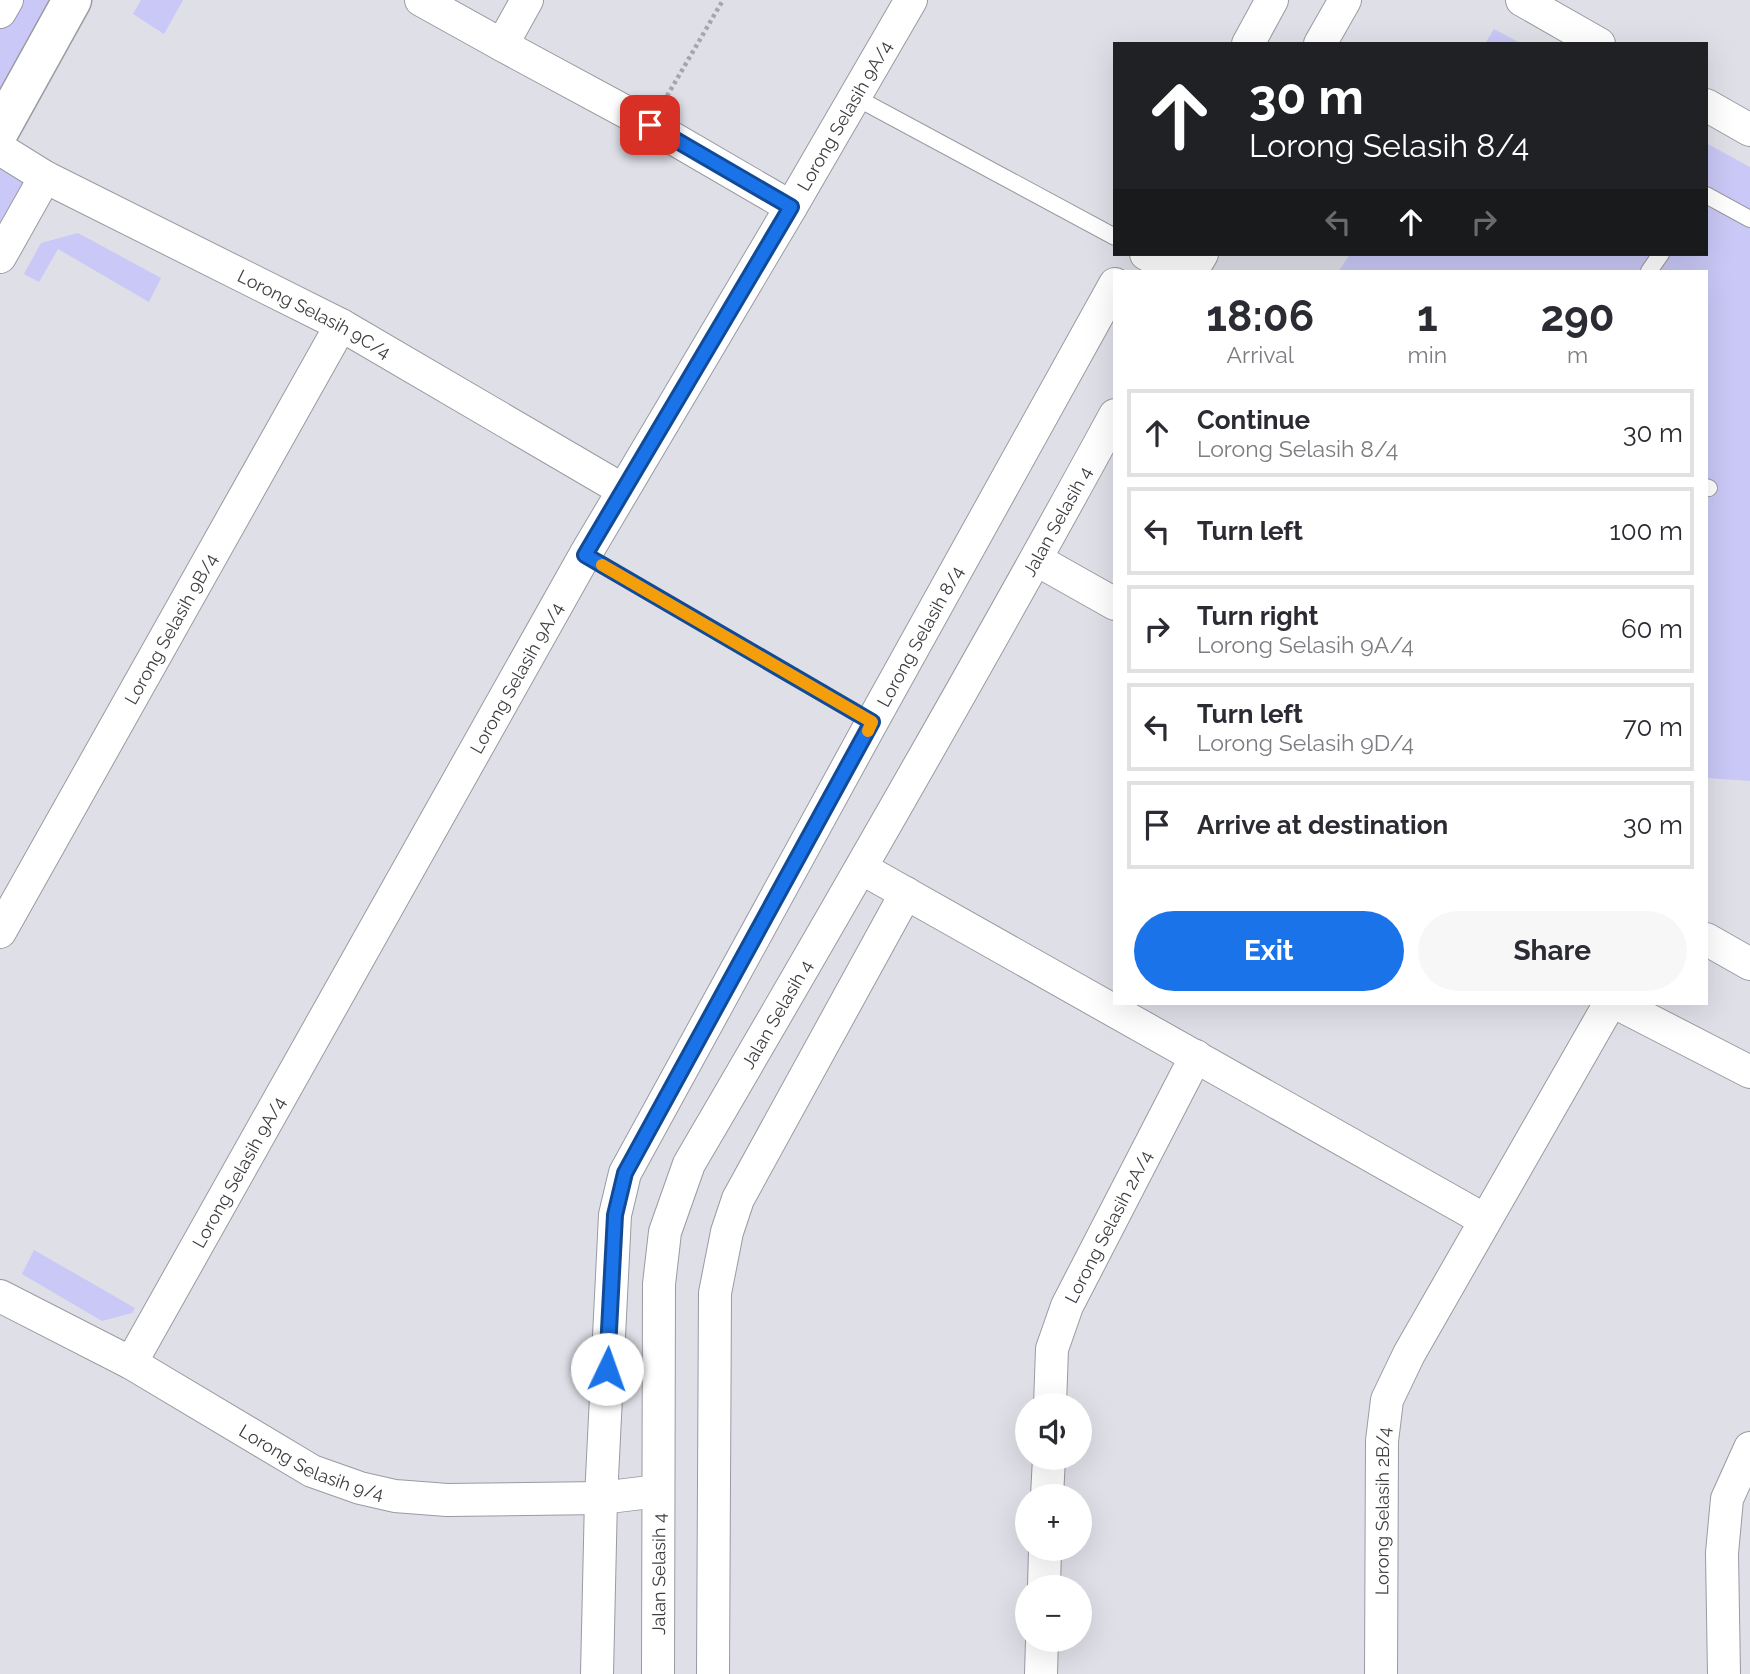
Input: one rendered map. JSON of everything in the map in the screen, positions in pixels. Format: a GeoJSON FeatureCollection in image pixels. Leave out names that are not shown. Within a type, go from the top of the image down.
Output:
{"type":"FeatureCollection","features":[{"type":"Feature","properties":{"kind":"street"},"geometry":{"type":"LineString","coordinates":[[0,12],[7,0]]}},
{"type":"Feature","properties":{"kind":"street"},"geometry":{"type":"LineString","coordinates":[[0,130],[72,0]]}},
{"type":"Feature","properties":{"kind":"street"},"geometry":{"type":"LineString","coordinates":[[421,0],[650,125],[791,207]]}},
{"type":"Feature","properties":{"kind":"street"},"geometry":{"type":"LineString","coordinates":[[502,45],[527,0]]}},
{"type":"Feature","properties":{"kind":"street","name":"Lorong Selasih 9A/4"},"geometry":{"type":"LineString","coordinates":[[131,1363],[585,555],[911,0]]}},
{"type":"Feature","properties":{"kind":"street"},"geometry":{"type":"LineString","coordinates":[[1249,42],[1272,0]]}},
{"type":"Feature","properties":{"kind":"street"},"geometry":{"type":"LineString","coordinates":[[1321,42],[1345,0]]}},
{"type":"Feature","properties":{"kind":"street"},"geometry":{"type":"LineString","coordinates":[[1522,0],[1596,42]]}},
{"type":"Feature","properties":{"kind":"street"},"geometry":{"type":"LineString","coordinates":[[1708,106],[1750,130]]}},
{"type":"Feature","properties":{"kind":"street","name":"Lorong Selasih 9C/4"},"geometry":{"type":"LineString","coordinates":[[0,149],[45,177],[341,325],[623,490]]}},
{"type":"Feature","properties":{"kind":"street"},"geometry":{"type":"LineString","coordinates":[[0,257],[45,177]]}},
{"type":"Feature","properties":{"kind":"street"},"geometry":{"type":"LineString","coordinates":[[1150,256],[1176,270]]}},
{"type":"Feature","properties":{"kind":"street","name":"Lorong Selasih 8/4"},"geometry":{"type":"LineString","coordinates":[[597,1674],[601,1498],[615,1215],[625,1173],[1113,288]]}},
{"type":"Feature","properties":{"kind":"street","name":"Lorong Selasih 9B/4"},"geometry":{"type":"LineString","coordinates":[[0,932],[341,325]]}},
{"type":"Feature","properties":{"kind":"street","name":"Jalan Selasih 4"},"geometry":{"type":"LineString","coordinates":[[658,1674],[659,1284],[665,1232],[689,1164],[1037,560],[1113,419]]}},
{"type":"Feature","properties":{"kind":"street"},"geometry":{"type":"LineString","coordinates":[[1037,560],[1113,603]]}},
{"type":"Feature","properties":{"kind":"street"},"geometry":{"type":"LineString","coordinates":[[861,868],[1485,1220]]}},
{"type":"Feature","properties":{"kind":"street"},"geometry":{"type":"LineString","coordinates":[[713,1674],[715,1293],[727,1232],[738,1199],[906,893]]}},
{"type":"Feature","properties":{"kind":"street"},"geometry":{"type":"LineString","coordinates":[[1708,940],[1750,964]]}},
{"type":"Feature","properties":{"kind":"street","name":"Lorong Selasih 2B/4"},"geometry":{"type":"LineString","coordinates":[[1381,1674],[1382,1441],[1387,1400],[1409,1354],[1609,1005]]}},
{"type":"Feature","properties":{"kind":"street"},"geometry":{"type":"LineString","coordinates":[[1620,1005],[1750,1072]]}},
{"type":"Feature","properties":{"kind":"street","name":"Lorong Selasih 2A/4"},"geometry":{"type":"LineString","coordinates":[[1050,1393],[1052,1349],[1067,1306],[1196,1056]]}},
{"type":"Feature","properties":{"kind":"street","name":"Lorong Selasih 9/4"},"geometry":{"type":"LineString","coordinates":[[0,1296],[131,1363],[312,1471],[360,1488],[395,1496],[447,1500],[601,1498],[658,1491]]}},
{"type":"Feature","properties":{"kind":"street"},"geometry":{"type":"LineString","coordinates":[[1724,1674],[1723,1553],[1727,1499],[1750,1448]]}},
{"type":"Feature","properties":{"kind":"street"},"geometry":{"type":"LineString","coordinates":[[1041,1674],[1042,1652]]}},
{"type":"Feature","properties":{"kind":"lane"},"geometry":{"type":"LineString","coordinates":[[855,97],[1113,236]]}},
{"type":"Feature","properties":{"kind":"lane"},"geometry":{"type":"LineString","coordinates":[[1708,196],[1750,219]]}},
{"type":"Feature","properties":{"kind":"lane"},"geometry":{"type":"LineString","coordinates":[[585,555],[872,722]]}},
{"type":"Feature","properties":{"kind":"path"},"geometry":{"type":"LineString","coordinates":[[650,125],[723,0]]}},
{"type":"Feature","properties":{"kind":"shaded area"},"geometry":{"type":"Polygon","coordinates":[[[7,0],[72,0],[0,130],[0,12],[7,0]]]}},
{"type":"Feature","properties":{"kind":"shaded area"},"geometry":{"type":"Polygon","coordinates":[[[141,0],[183,0],[164,34],[133,14],[141,0]]]}},
{"type":"Feature","properties":{"kind":"shaded area"},"geometry":{"type":"Polygon","coordinates":[[[1494,29],[1518,42],[1486,42],[1494,29]]]}},
{"type":"Feature","properties":{"kind":"shaded area"},"geometry":{"type":"Polygon","coordinates":[[[1708,144],[1750,167],[1750,781],[1708,778],[1708,270],[1340,270],[1349,256],[1708,256],[1708,144]]]}},
{"type":"Feature","properties":{"kind":"shaded area"},"geometry":{"type":"Polygon","coordinates":[[[0,149],[45,177],[0,257],[0,149]]]}},
{"type":"Feature","properties":{"kind":"shaded area"},"geometry":{"type":"Polygon","coordinates":[[[78,233],[161,278],[149,302],[58,249],[39,282],[24,274],[41,243],[78,233]]]}},
{"type":"Feature","properties":{"kind":"shaded area"},"geometry":{"type":"Polygon","coordinates":[[[34,1250],[135,1308],[132,1313],[102,1321],[22,1274],[34,1250]]]}},
{"type":"Feature","properties":{"kind":"slow traffic"},"geometry":{"type":"LineString","coordinates":[[602,565],[872,722],[868,731]]}},
{"type":"Feature","properties":{"kind":"route"},"geometry":{"type":"LineString","coordinates":[[607,1369],[615,1215],[625,1173],[872,722],[585,555],[791,207],[650,125]]}}]}
